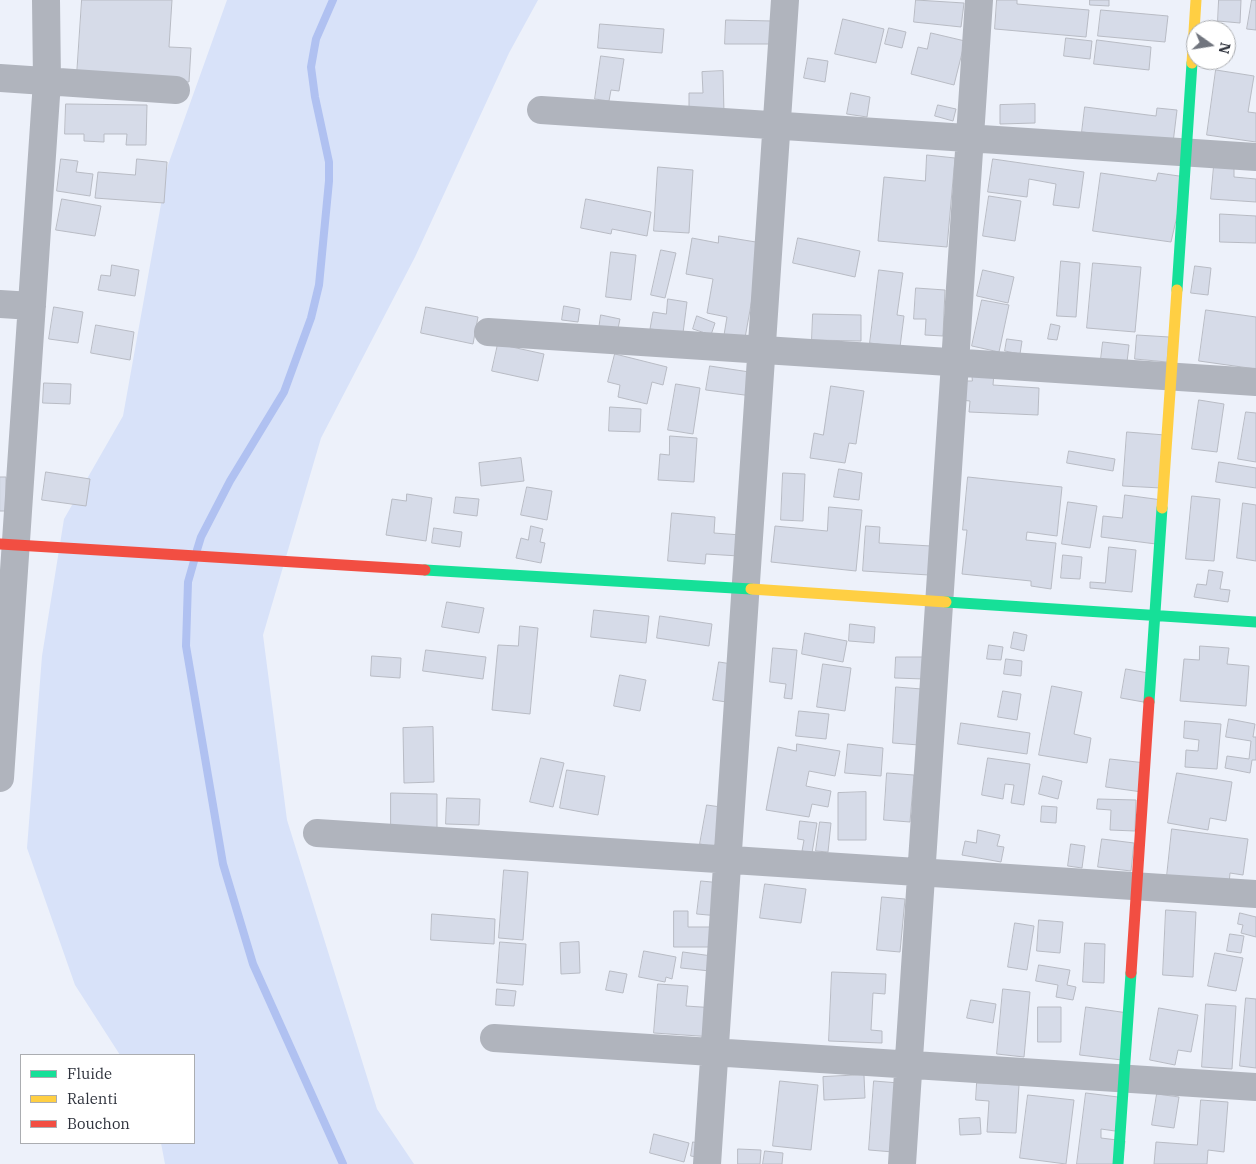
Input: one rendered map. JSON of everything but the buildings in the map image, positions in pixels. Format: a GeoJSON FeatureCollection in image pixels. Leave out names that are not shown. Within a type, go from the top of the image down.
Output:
{"type":"FeatureCollection","features":[{"type":"Feature","properties":{"kind":"street"},"geometry":{"type":"LineString","coordinates":[[0,778],[8,545],[32,306],[47,82],[46,0]]}},
{"type":"Feature","properties":{"kind":"street"},"geometry":{"type":"LineString","coordinates":[[707,1164],[785,0]]}},
{"type":"Feature","properties":{"kind":"street"},"geometry":{"type":"LineString","coordinates":[[902,1164],[980,0]]}},
{"type":"Feature","properties":{"kind":"street"},"geometry":{"type":"LineString","coordinates":[[1118,1164],[1196,0]]}},
{"type":"Feature","properties":{"kind":"street"},"geometry":{"type":"LineString","coordinates":[[0,78],[176,90]]}},
{"type":"Feature","properties":{"kind":"street"},"geometry":{"type":"LineString","coordinates":[[541,110],[1256,156]]}},
{"type":"Feature","properties":{"kind":"street"},"geometry":{"type":"LineString","coordinates":[[0,304],[32,306]]}},
{"type":"Feature","properties":{"kind":"street"},"geometry":{"type":"LineString","coordinates":[[488,332],[1256,382]]}},
{"type":"Feature","properties":{"kind":"street"},"geometry":{"type":"LineString","coordinates":[[8,545],[746,589],[1256,622]]}},
{"type":"Feature","properties":{"kind":"street"},"geometry":{"type":"LineString","coordinates":[[317,833],[1256,894]]}},
{"type":"Feature","properties":{"kind":"street"},"geometry":{"type":"LineString","coordinates":[[494,1038],[1256,1087]]}},
{"type":"Feature","properties":{"kind":"shaded area"},"geometry":{"type":"Polygon","coordinates":[[[227,0],[538,0],[509,53],[415,257],[321,438],[263,635],[287,820],[377,1109],[414,1164],[165,1164],[161,1144],[195,1144],[195,1054],[119,1054],[75,985],[27,848],[42,656],[64,519],[123,416],[168,165],[227,0]]]}},
{"type":"Feature","properties":{"kind":"waterway"},"geometry":{"type":"LineString","coordinates":[[197,550],[201,537],[230,481],[284,392],[311,318],[319,285],[329,181],[329,162],[315,97],[311,67],[316,39],[333,0]]}},
{"type":"Feature","properties":{"kind":"waterway"},"geometry":{"type":"LineString","coordinates":[[194,561],[188,582],[186,646],[223,864],[253,964],[343,1164]]}},
{"type":"Feature","properties":{"kind":"traffic: fast"},"geometry":{"type":"LineString","coordinates":[[1177,290],[1192,70]]}},
{"type":"Feature","properties":{"kind":"traffic: fast"},"geometry":{"type":"LineString","coordinates":[[1149,702],[1162,508]]}},
{"type":"Feature","properties":{"kind":"traffic: fast"},"geometry":{"type":"LineString","coordinates":[[425,570],[751,589]]}},
{"type":"Feature","properties":{"kind":"traffic: fast"},"geometry":{"type":"LineString","coordinates":[[946,602],[1256,622]]}},
{"type":"Feature","properties":{"kind":"traffic: fast"},"geometry":{"type":"LineString","coordinates":[[1118,1164],[1131,973]]}},
{"type":"Feature","properties":{"kind":"traffic: slow"},"geometry":{"type":"LineString","coordinates":[[1195,20],[1196,0]]}},
{"type":"Feature","properties":{"kind":"traffic: slow"},"geometry":{"type":"LineString","coordinates":[[1162,508],[1177,290]]}},
{"type":"Feature","properties":{"kind":"traffic: slow"},"geometry":{"type":"LineString","coordinates":[[751,589],[946,602]]}},
{"type":"Feature","properties":{"kind":"traffic: jam"},"geometry":{"type":"LineString","coordinates":[[0,544],[425,570]]}},
{"type":"Feature","properties":{"kind":"traffic: jam"},"geometry":{"type":"LineString","coordinates":[[1131,973],[1149,702]]}}]}
